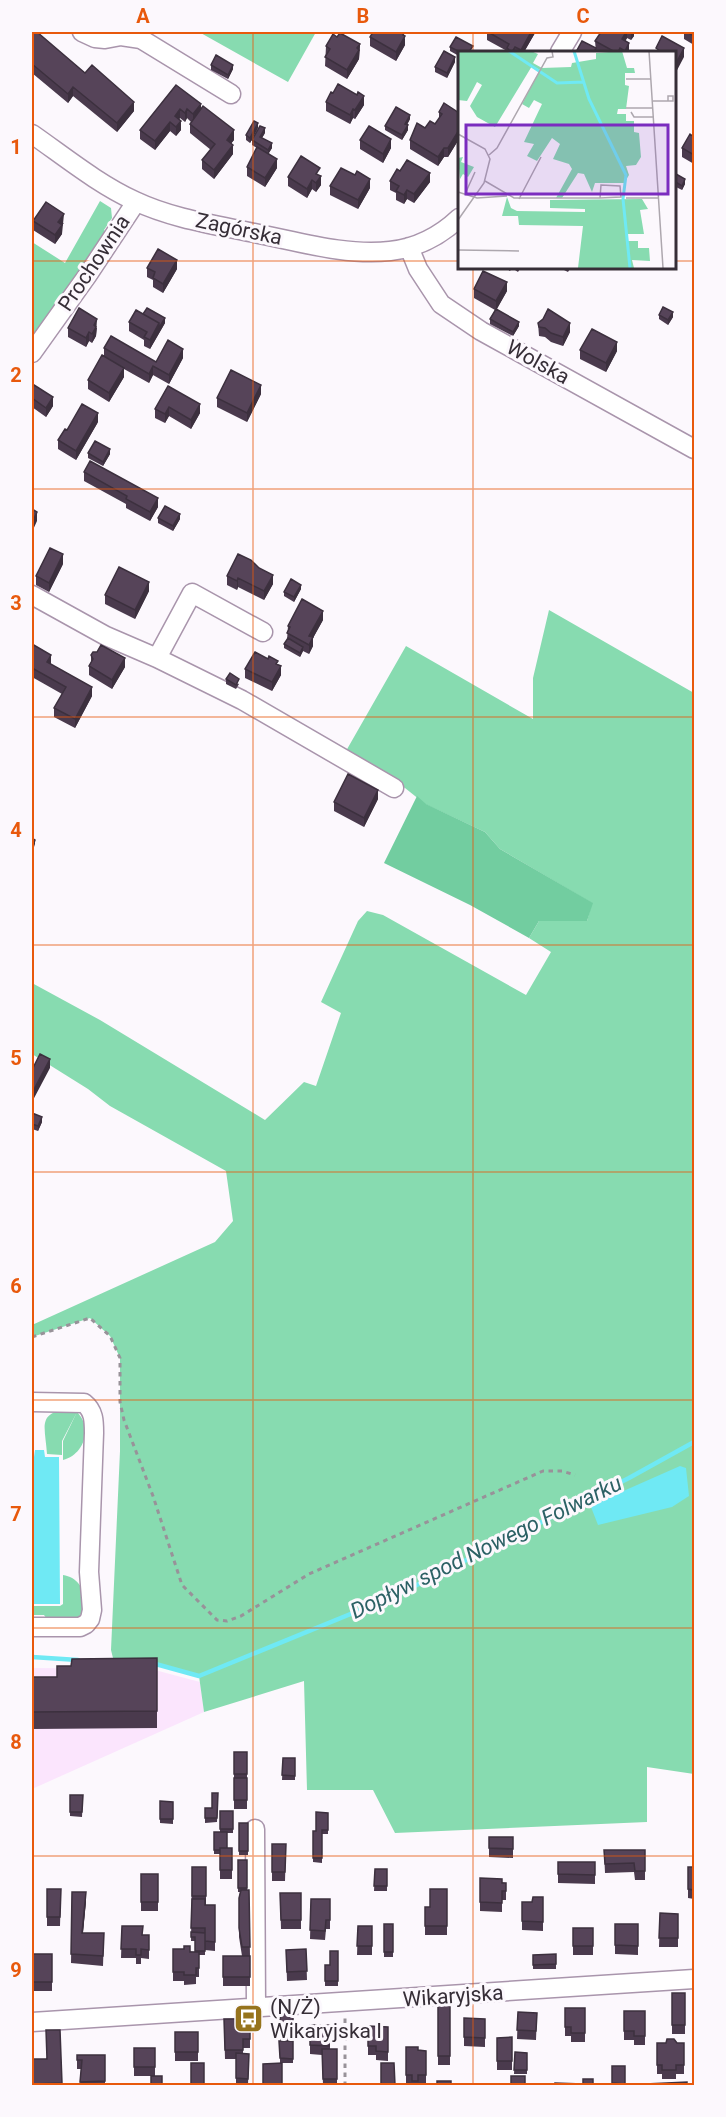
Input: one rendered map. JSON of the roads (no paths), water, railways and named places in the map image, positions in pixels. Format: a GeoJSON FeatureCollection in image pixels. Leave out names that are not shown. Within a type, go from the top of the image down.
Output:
{"type":"FeatureCollection","features":[{"type":"Feature","properties":{"kind":"street"},"geometry":{"type":"LineString","coordinates":[[82,32],[95,38],[121,36],[141,39],[231,94]]}},
{"type":"Feature","properties":{"kind":"street"},"geometry":{"type":"LineString","coordinates":[[561,51],[572,32]]}},
{"type":"Feature","properties":{"kind":"street","name":"Zagórska"},"geometry":{"type":"LineString","coordinates":[[32,134],[114,191],[156,211],[343,250],[380,251],[409,247],[434,237],[458,219]]}},
{"type":"Feature","properties":{"kind":"street","name":"Prochownia"},"geometry":{"type":"LineString","coordinates":[[32,353],[136,202]]}},
{"type":"Feature","properties":{"kind":"street","name":"Wolska"},"geometry":{"type":"LineString","coordinates":[[409,247],[418,269],[441,303],[481,331],[694,449]]}},
{"type":"Feature","properties":{"kind":"street"},"geometry":{"type":"LineString","coordinates":[[157,658],[192,593],[263,632]]}},
{"type":"Feature","properties":{"kind":"street"},"geometry":{"type":"LineString","coordinates":[[32,595],[106,636],[157,658],[242,700],[394,789]]}},
{"type":"Feature","properties":{"kind":"street"},"geometry":{"type":"LineString","coordinates":[[32,1402],[84,1403],[90,1408],[93,1417],[89,1572],[92,1610],[90,1618],[80,1627],[32,1627]]}},
{"type":"Feature","properties":{"kind":"street"},"geometry":{"type":"LineString","coordinates":[[255,1828],[256,2008]]}},
{"type":"Feature","properties":{"kind":"street","name":"Wikaryjska"},"geometry":{"type":"LineString","coordinates":[[32,2022],[694,1979]]}},
{"type":"Feature","properties":{"kind":"water"},"geometry":{"type":"Polygon","coordinates":[[[35,1450],[44,1450],[45,1457],[59,1457],[60,1604],[32,1604],[32,1457],[34,1457],[35,1450]]]}},
{"type":"Feature","properties":{"kind":"water"},"geometry":{"type":"Polygon","coordinates":[[[680,1466],[686,1468],[689,1496],[672,1507],[598,1525],[591,1507],[594,1504],[680,1466]]]}},
{"type":"Feature","properties":{"kind":"waterway","name":"Dopływ spod Nowego Folwarku"},"geometry":{"type":"LineString","coordinates":[[152,1663],[199,1676],[397,1595],[629,1478],[694,1442]]}},
{"type":"Feature","properties":{"kind":"waterway","name":"Dopływ spod Nowego Folwarku"},"geometry":{"type":"LineString","coordinates":[[32,1657],[78,1660]]}},
{"type":"Feature","properties":{"kind":"place","name":"(N/Ż) Wikaryjska I"},"geometry":{"type":"Point","coordinates":[249,2019]}}]}
